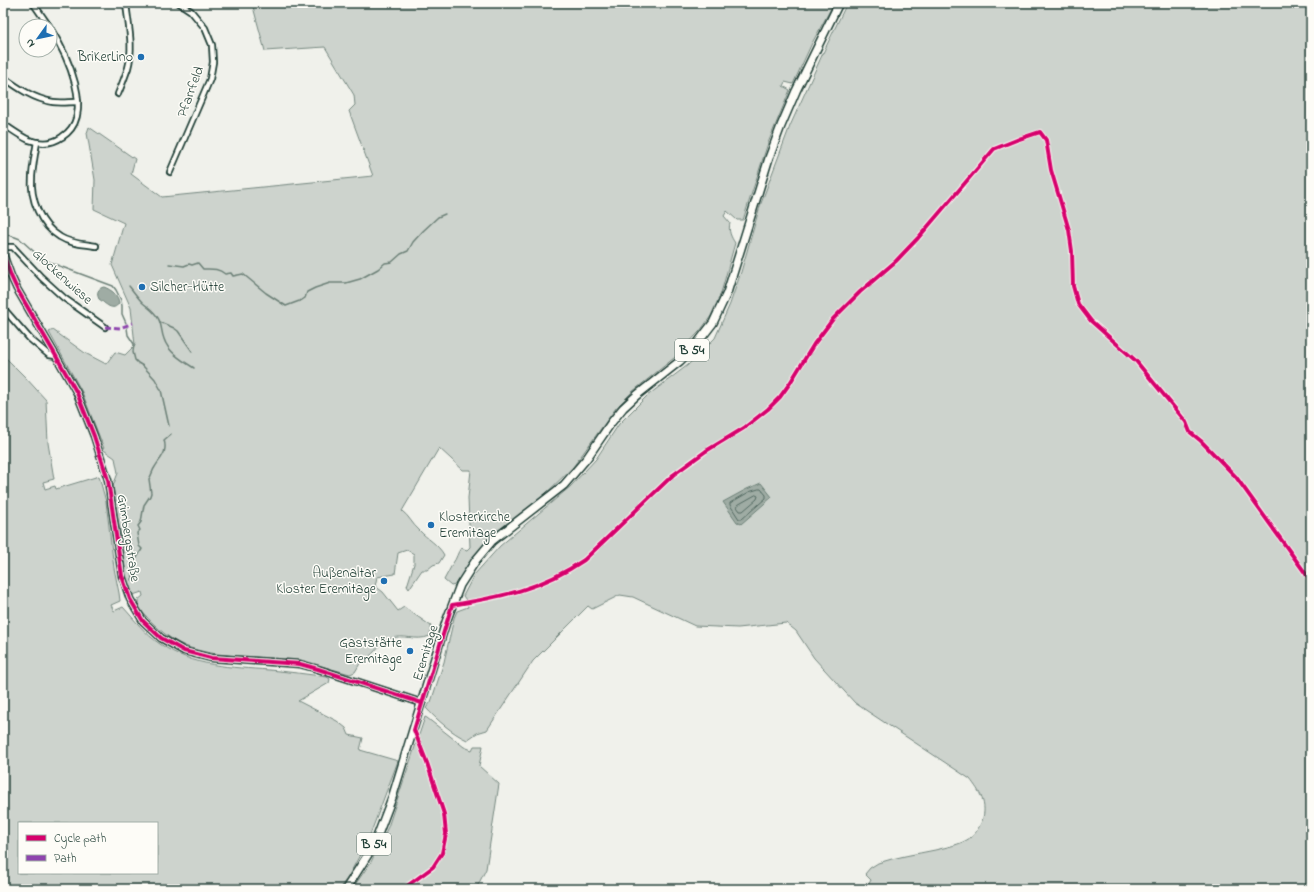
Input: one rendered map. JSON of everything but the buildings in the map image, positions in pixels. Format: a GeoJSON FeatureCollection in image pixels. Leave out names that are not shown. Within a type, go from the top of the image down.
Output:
{"type":"FeatureCollection","features":[{"type":"Feature","properties":{"kind":"main road","name":"Eremitage"},"geometry":{"type":"LineString","coordinates":[[346,889],[374,845],[394,795],[452,605],[460,585],[476,560],[492,541],[564,485],[587,458],[623,408],[680,361],[696,345],[714,323],[727,293],[769,158],[781,126],[796,91],[839,3]]}},
{"type":"Feature","properties":{"kind":"street"},"geometry":{"type":"LineString","coordinates":[[33,3],[43,18]]}},
{"type":"Feature","properties":{"kind":"street"},"geometry":{"type":"LineString","coordinates":[[118,94],[128,67],[130,52],[131,40],[126,3]]}},
{"type":"Feature","properties":{"kind":"street","name":"Pfarrfeld"},"geometry":{"type":"LineString","coordinates":[[170,172],[210,79],[213,62],[212,45],[206,28],[191,11],[179,3]]}},
{"type":"Feature","properties":{"kind":"street"},"geometry":{"type":"LineString","coordinates":[[3,124],[28,139],[37,142],[56,141],[67,134],[75,122],[78,102],[76,88],[65,54],[58,42]]}},
{"type":"Feature","properties":{"kind":"street"},"geometry":{"type":"LineString","coordinates":[[3,77],[16,87],[34,96],[53,102],[78,102]]}},
{"type":"Feature","properties":{"kind":"street"},"geometry":{"type":"LineString","coordinates":[[37,142],[32,177],[32,194],[36,209],[46,225],[60,237],[76,243],[96,246]]}},
{"type":"Feature","properties":{"kind":"street","name":"Glockenwiese"},"geometry":{"type":"LineString","coordinates":[[3,247],[13,247],[41,277],[64,298],[105,327]]}},
{"type":"Feature","properties":{"kind":"street","name":"Grimbergstraße"},"geometry":{"type":"LineString","coordinates":[[3,254],[17,289],[77,393],[105,468],[122,576],[126,592],[136,610],[152,630],[172,645],[196,655],[211,658],[300,664],[422,703]]}},
{"type":"Feature","properties":{"kind":"street"},"geometry":{"type":"LineString","coordinates":[[3,308],[30,339],[49,355],[56,356]]}},
{"type":"Feature","properties":{"kind":"shaded area"},"geometry":{"type":"Polygon","coordinates":[[[252,3],[834,3],[812,43],[793,84],[785,82],[783,86],[790,90],[768,143],[743,220],[737,220],[727,211],[724,216],[730,223],[730,234],[735,243],[721,293],[711,316],[700,331],[674,358],[632,392],[616,408],[573,467],[537,502],[477,554],[455,585],[451,586],[444,580],[461,548],[467,550],[470,547],[468,498],[471,470],[463,470],[439,448],[402,511],[422,533],[439,548],[444,555],[439,563],[433,565],[427,570],[422,570],[409,589],[407,586],[414,564],[414,554],[407,550],[398,553],[395,574],[377,577],[375,586],[383,592],[398,611],[404,607],[431,626],[430,636],[425,638],[394,637],[389,639],[366,659],[362,660],[355,672],[350,674],[296,661],[225,655],[198,650],[185,646],[171,639],[143,613],[138,607],[138,600],[143,596],[142,592],[133,595],[127,581],[113,486],[118,473],[115,458],[105,451],[82,392],[49,332],[53,330],[85,353],[106,364],[115,352],[125,355],[135,345],[131,308],[112,265],[124,223],[94,209],[95,180],[87,133],[89,127],[135,159],[131,174],[162,197],[373,176],[349,111],[355,105],[354,95],[325,47],[265,51],[252,3]]]}},
{"type":"Feature","properties":{"kind":"shaded area"},"geometry":{"type":"Polygon","coordinates":[[[847,3],[1311,3],[1311,889],[866,889],[871,880],[865,874],[870,868],[878,863],[899,857],[953,846],[972,836],[976,832],[984,815],[982,798],[970,779],[855,703],[814,658],[796,631],[786,623],[738,628],[695,626],[633,597],[620,595],[592,609],[588,606],[533,661],[487,730],[477,733],[467,740],[445,726],[426,708],[431,702],[444,662],[454,618],[457,611],[468,607],[463,596],[474,575],[500,546],[571,486],[596,459],[619,424],[647,396],[688,365],[715,338],[730,304],[760,206],[790,126],[847,3]]]}},
{"type":"Feature","properties":{"kind":"shaded area"},"geometry":{"type":"Polygon","coordinates":[[[3,355],[46,400],[48,443],[54,479],[43,482],[45,489],[55,486],[56,489],[99,476],[106,502],[114,568],[120,601],[111,605],[114,611],[123,607],[145,631],[160,644],[173,652],[199,662],[226,667],[327,677],[330,679],[329,683],[298,701],[337,721],[346,728],[349,735],[363,738],[360,750],[398,761],[368,840],[348,877],[339,889],[3,889],[3,355]]]}},
{"type":"Feature","properties":{"kind":"shaded area"},"geometry":{"type":"Polygon","coordinates":[[[425,717],[464,747],[472,750],[474,746],[483,746],[479,766],[499,784],[486,869],[476,889],[352,889],[371,862],[388,827],[425,717]]]}},
{"type":"Feature","properties":{"kind":"water"},"geometry":{"type":"Polygon","coordinates":[[[104,287],[116,295],[119,303],[117,306],[109,306],[99,299],[98,291],[100,288],[104,287]]]}},
{"type":"Feature","properties":{"kind":"water"},"geometry":{"type":"Polygon","coordinates":[[[761,483],[772,497],[741,524],[737,522],[723,502],[761,483]]]}},
{"type":"Feature","properties":{"kind":"waterway"},"geometry":{"type":"LineString","coordinates":[[169,264],[184,266],[198,263],[203,269],[217,270],[225,274],[231,273],[233,276],[243,274],[266,293],[286,306],[302,300],[305,298],[307,292],[315,288],[330,283],[346,283],[360,279],[378,269],[385,263],[392,262],[401,254],[408,251],[413,242],[423,231],[438,217],[445,214]]}},
{"type":"Feature","properties":{"kind":"waterway"},"geometry":{"type":"LineString","coordinates":[[8,235],[20,239],[41,258],[113,286],[121,300],[122,314],[126,323]]}},
{"type":"Feature","properties":{"kind":"waterway"},"geometry":{"type":"LineString","coordinates":[[129,286],[159,320],[162,334],[169,348],[176,356],[194,368]]}},
{"type":"Feature","properties":{"kind":"waterway"},"geometry":{"type":"LineString","coordinates":[[160,322],[178,331],[192,351]]}},
{"type":"Feature","properties":{"kind":"waterway"},"geometry":{"type":"LineString","coordinates":[[127,328],[128,335],[134,344],[133,352],[135,360],[155,379],[161,390],[169,426]]}},
{"type":"Feature","properties":{"kind":"waterway"},"geometry":{"type":"LineString","coordinates":[[132,580],[135,561],[142,549],[139,546],[137,533],[140,530],[138,526],[141,522],[144,505],[151,493],[149,479],[164,452],[164,440],[171,434]]}},
{"type":"Feature","properties":{"kind":"marked path"},"geometry":{"type":"LineString","coordinates":[[105,327],[120,328],[133,323]]}},
{"type":"Feature","properties":{"kind":"cycle path"},"geometry":{"type":"LineString","coordinates":[[403,889],[433,867],[442,853],[446,834],[444,814],[414,730],[452,605],[487,599],[521,590],[537,585],[568,570],[584,560],[673,475],[706,451],[744,428],[768,409],[780,397],[814,344],[833,319],[860,292],[896,261],[918,238],[994,149],[1019,139],[1040,132],[1046,140],[1051,170],[1069,230],[1072,251],[1073,286],[1078,304],[1091,321],[1136,361],[1186,422],[1190,432],[1201,441],[1236,477],[1311,581]]}},
{"type":"Feature","properties":{"kind":"cycle path"},"geometry":{"type":"LineString","coordinates":[[3,254],[17,289],[77,393],[94,436],[108,480],[122,576],[130,599],[143,621],[161,638],[184,651],[211,658],[300,664],[422,703]]}},
{"type":"Feature","properties":{"kind":"place","name":"BriKerLino"},"geometry":{"type":"Point","coordinates":[141,57]}},
{"type":"Feature","properties":{"kind":"place","name":"Silcher-Hütte"},"geometry":{"type":"Point","coordinates":[142,287]}},
{"type":"Feature","properties":{"kind":"place","name":"Klosterkirche Eremitage"},"geometry":{"type":"Point","coordinates":[431,525]}},
{"type":"Feature","properties":{"kind":"place","name":"Außenaltar Kloster Eremitage"},"geometry":{"type":"Point","coordinates":[384,581]}},
{"type":"Feature","properties":{"kind":"place","name":"Gaststätte Eremitage"},"geometry":{"type":"Point","coordinates":[410,651]}}]}
